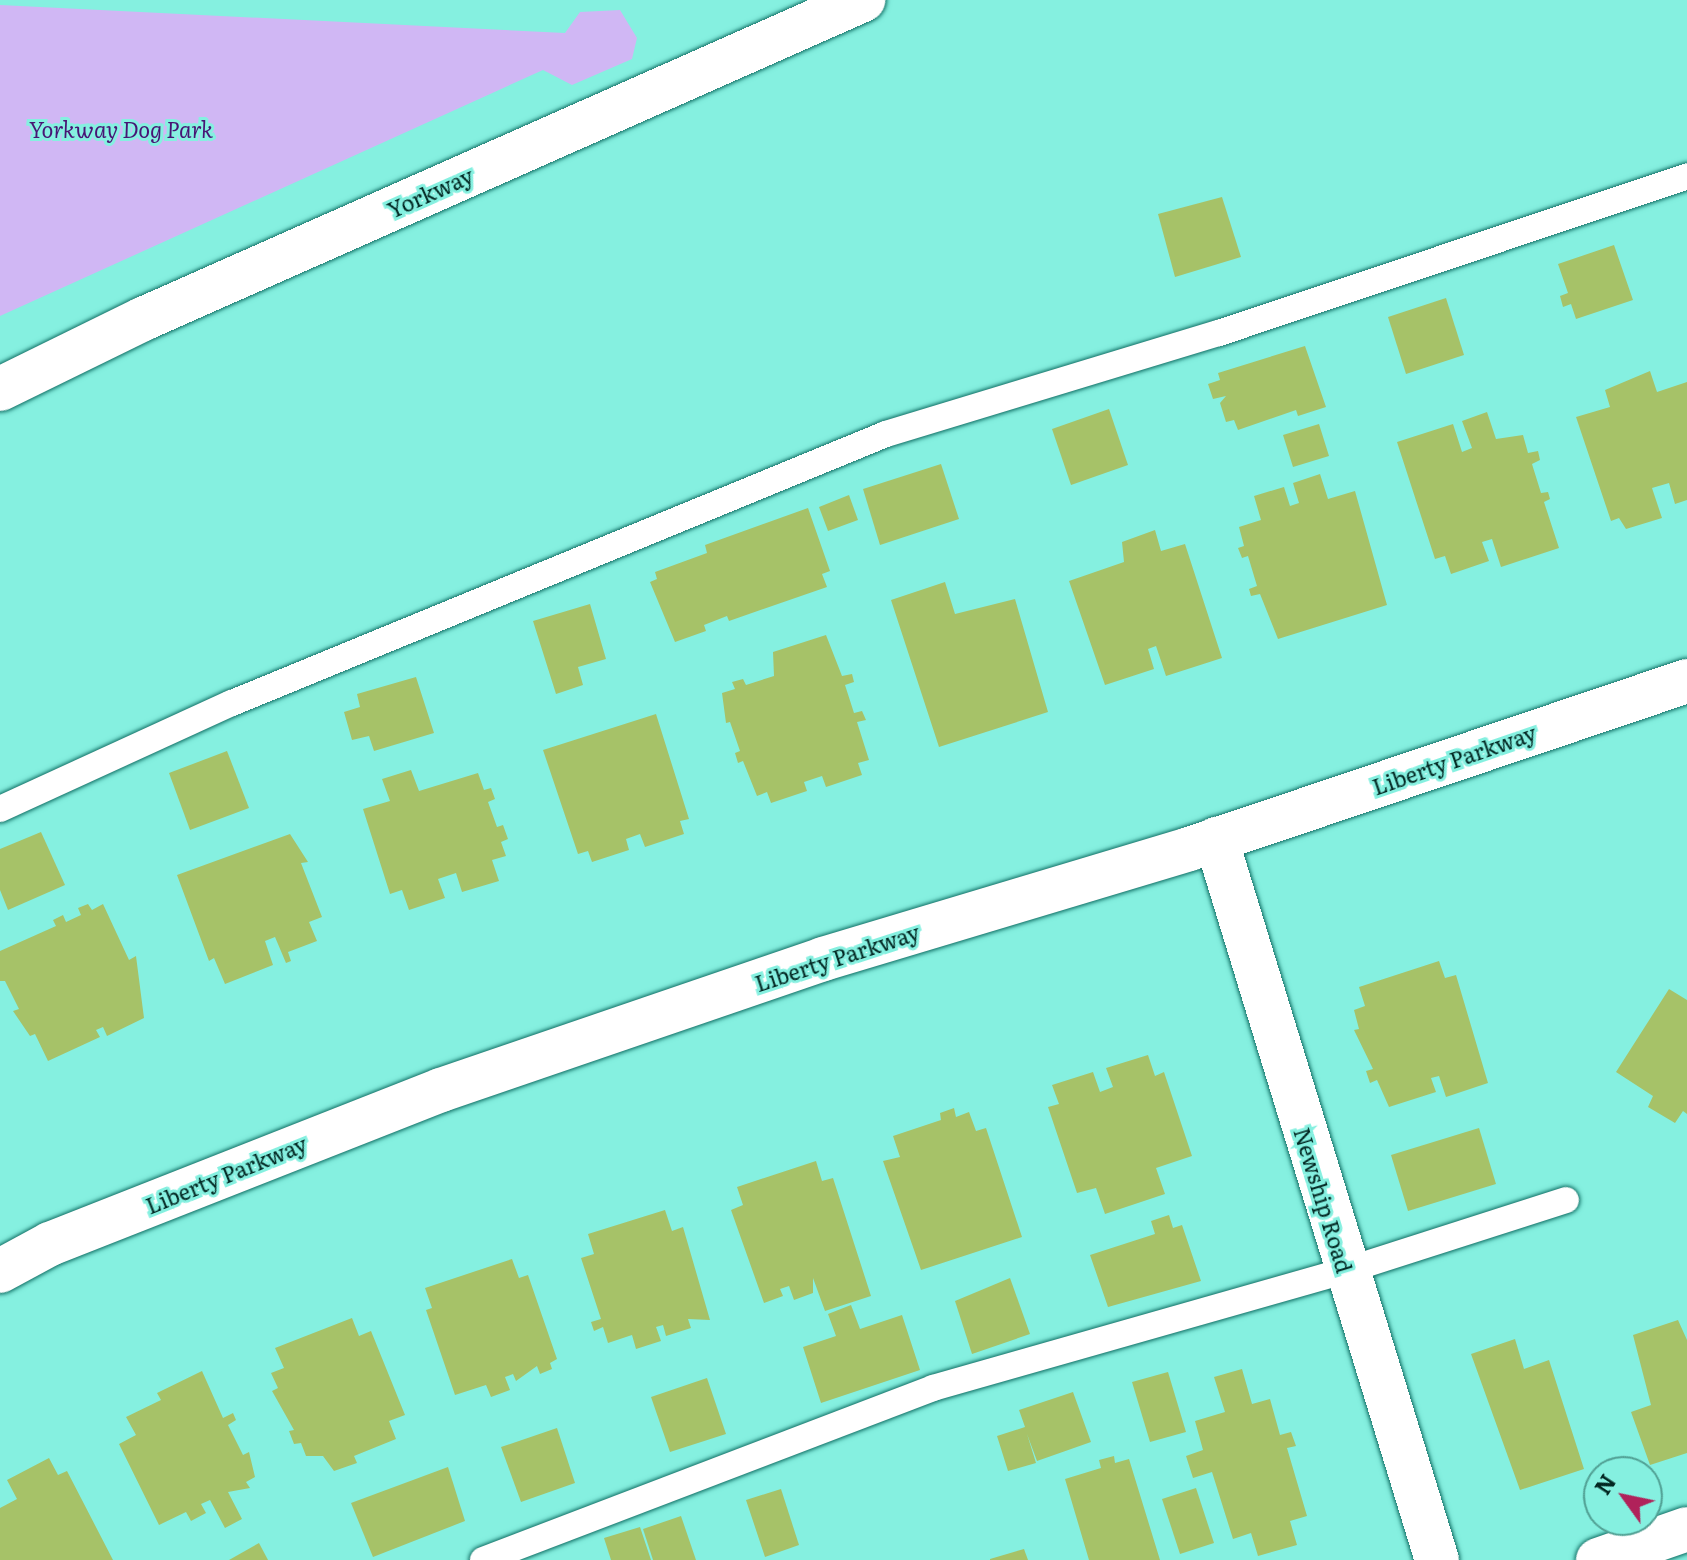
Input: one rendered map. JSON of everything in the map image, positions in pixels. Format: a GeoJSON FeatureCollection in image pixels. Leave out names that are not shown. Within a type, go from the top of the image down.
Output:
{"type":"FeatureCollection","features":[{"type":"Feature","properties":{"kind":"street","name":"Yorkway"},"geometry":{"type":"LineString","coordinates":[[0,389],[143,319],[863,0]]}},
{"type":"Feature","properties":{"kind":"street","name":"Liberty Parkway"},"geometry":{"type":"LineString","coordinates":[[0,1271],[50,1244],[441,1090],[823,959],[1216,839],[1687,681]]}},
{"type":"Feature","properties":{"kind":"street","name":"Newship Road"},"geometry":{"type":"LineString","coordinates":[[1216,839],[1345,1271],[1437,1560]]}},
{"type":"Feature","properties":{"kind":"street"},"geometry":{"type":"LineString","coordinates":[[1598,1560],[1687,1529]]}},
{"type":"Feature","properties":{"kind":"lane"},"geometry":{"type":"LineString","coordinates":[[0,809],[232,703],[886,434],[1219,333],[1687,176]]}},
{"type":"Feature","properties":{"kind":"lane"},"geometry":{"type":"LineString","coordinates":[[483,1560],[933,1388],[1345,1271],[1566,1200]]}},
{"type":"Feature","properties":{"kind":"green space","name":"Yorkway Dog Park"},"geometry":{"type":"Polygon","coordinates":[[[0,5],[565,33],[580,12],[620,10],[637,38],[632,59],[572,85],[543,70],[0,316],[0,5]]]}},
{"type":"Feature","properties":{"kind":"building"},"geometry":{"type":"Polygon","coordinates":[[[1222,197],[1241,257],[1175,277],[1158,214],[1222,197]]]}},
{"type":"Feature","properties":{"kind":"building"},"geometry":{"type":"Polygon","coordinates":[[[1614,245],[1633,300],[1576,319],[1571,304],[1563,307],[1560,296],[1568,293],[1558,264],[1614,245]]]}},
{"type":"Feature","properties":{"kind":"building"},"geometry":{"type":"Polygon","coordinates":[[[1446,298],[1464,355],[1406,374],[1388,317],[1446,298]]]}},
{"type":"Feature","properties":{"kind":"building"},"geometry":{"type":"Polygon","coordinates":[[[1305,346],[1326,407],[1298,416],[1296,410],[1238,430],[1234,420],[1226,422],[1220,403],[1226,396],[1213,399],[1208,384],[1220,380],[1218,373],[1305,346]]]}},
{"type":"Feature","properties":{"kind":"building"},"geometry":{"type":"Polygon","coordinates":[[[1650,371],[1657,392],[1687,382],[1687,500],[1675,504],[1669,483],[1652,488],[1662,518],[1626,529],[1619,518],[1611,521],[1576,417],[1610,407],[1605,390],[1650,371]]]}},
{"type":"Feature","properties":{"kind":"building"},"geometry":{"type":"Polygon","coordinates":[[[1109,409],[1128,465],[1071,485],[1052,429],[1109,409]]]}},
{"type":"Feature","properties":{"kind":"building"},"geometry":{"type":"Polygon","coordinates":[[[1487,412],[1496,439],[1523,435],[1528,453],[1538,451],[1540,460],[1532,464],[1541,493],[1548,492],[1550,499],[1544,502],[1559,548],[1501,567],[1492,539],[1482,542],[1489,561],[1451,574],[1445,556],[1435,559],[1397,442],[1453,424],[1462,452],[1472,448],[1462,421],[1487,412]]]}},
{"type":"Feature","properties":{"kind":"building"},"geometry":{"type":"Polygon","coordinates":[[[1319,424],[1329,456],[1293,467],[1283,435],[1319,424]]]}},
{"type":"Feature","properties":{"kind":"building"},"geometry":{"type":"Polygon","coordinates":[[[941,464],[959,519],[880,545],[863,489],[941,464]]]}},
{"type":"Feature","properties":{"kind":"building"},"geometry":{"type":"Polygon","coordinates":[[[1320,474],[1328,499],[1355,491],[1387,605],[1278,639],[1260,594],[1251,596],[1249,589],[1257,586],[1248,556],[1242,558],[1238,548],[1244,546],[1239,527],[1261,520],[1254,496],[1284,487],[1290,506],[1299,503],[1293,483],[1320,474]]]}},
{"type":"Feature","properties":{"kind":"building"},"geometry":{"type":"Polygon","coordinates":[[[849,495],[858,520],[828,531],[819,507],[849,495]]]}},
{"type":"Feature","properties":{"kind":"building"},"geometry":{"type":"Polygon","coordinates":[[[808,508],[830,571],[822,574],[827,587],[729,621],[727,616],[704,625],[706,631],[675,642],[650,582],[657,579],[655,572],[707,553],[705,545],[808,508]]]}},
{"type":"Feature","properties":{"kind":"building"},"geometry":{"type":"Polygon","coordinates":[[[1155,530],[1161,551],[1185,544],[1222,658],[1166,676],[1156,646],[1148,649],[1154,669],[1105,685],[1069,581],[1124,562],[1122,542],[1155,530]]]}},
{"type":"Feature","properties":{"kind":"building"},"geometry":{"type":"Polygon","coordinates":[[[945,582],[955,614],[1015,599],[1048,712],[939,747],[891,600],[945,582]]]}},
{"type":"Feature","properties":{"kind":"building"},"geometry":{"type":"Polygon","coordinates":[[[590,604],[606,659],[578,667],[583,685],[556,694],[533,621],[590,604]]]}},
{"type":"Feature","properties":{"kind":"building"},"geometry":{"type":"Polygon","coordinates":[[[826,635],[842,676],[852,674],[854,682],[845,685],[854,713],[862,711],[866,720],[857,722],[869,760],[858,763],[862,775],[826,787],[822,776],[804,782],[807,791],[771,803],[767,792],[757,796],[743,761],[738,763],[735,753],[740,751],[730,722],[726,723],[722,693],[735,689],[732,682],[743,679],[746,685],[774,676],[773,652],[826,635]]]}},
{"type":"Feature","properties":{"kind":"building"},"geometry":{"type":"Polygon","coordinates":[[[416,677],[434,733],[374,751],[369,736],[352,740],[344,712],[360,707],[357,694],[416,677]]]}},
{"type":"Feature","properties":{"kind":"building"},"geometry":{"type":"Polygon","coordinates":[[[656,714],[689,819],[680,821],[684,834],[645,847],[640,834],[626,839],[629,850],[592,862],[588,851],[578,854],[543,750],[656,714]]]}},
{"type":"Feature","properties":{"kind":"building"},"geometry":{"type":"Polygon","coordinates":[[[227,751],[249,808],[190,830],[169,773],[227,751]]]}},
{"type":"Feature","properties":{"kind":"building"},"geometry":{"type":"Polygon","coordinates":[[[411,770],[419,791],[478,773],[484,790],[491,788],[495,799],[488,802],[497,827],[503,825],[508,839],[501,842],[506,856],[492,860],[499,881],[462,892],[456,873],[438,879],[445,898],[409,910],[402,890],[390,894],[363,809],[390,801],[382,779],[411,770]]]}},
{"type":"Feature","properties":{"kind":"building"},"geometry":{"type":"Polygon","coordinates":[[[41,832],[65,885],[8,910],[0,890],[0,849],[41,832]]]}},
{"type":"Feature","properties":{"kind":"building"},"geometry":{"type":"Polygon","coordinates":[[[290,834],[308,862],[301,863],[322,917],[309,922],[317,941],[288,952],[291,961],[286,963],[275,937],[265,941],[273,965],[225,984],[214,958],[209,961],[177,875],[290,834]]]}},
{"type":"Feature","properties":{"kind":"building"},"geometry":{"type":"Polygon","coordinates":[[[88,904],[92,910],[103,904],[129,960],[136,956],[144,1018],[107,1036],[103,1027],[96,1030],[100,1037],[48,1061],[35,1034],[30,1036],[13,1011],[19,1009],[5,981],[0,981],[0,951],[56,926],[53,920],[63,915],[66,922],[81,915],[78,908],[88,904]]]}},
{"type":"Feature","properties":{"kind":"building"},"geometry":{"type":"Polygon","coordinates":[[[1439,961],[1445,978],[1456,975],[1488,1083],[1446,1097],[1439,1076],[1431,1078],[1436,1092],[1389,1107],[1377,1080],[1370,1083],[1366,1071],[1373,1069],[1354,1030],[1359,1029],[1354,1010],[1365,1006],[1359,987],[1439,961]]]}},
{"type":"Feature","properties":{"kind":"building"},"geometry":{"type":"Polygon","coordinates":[[[1669,989],[1687,1000],[1687,1114],[1683,1111],[1675,1123],[1648,1107],[1653,1096],[1616,1072],[1669,989]]]}},
{"type":"Feature","properties":{"kind":"building"},"geometry":{"type":"Polygon","coordinates":[[[1148,1055],[1155,1076],[1164,1072],[1192,1156],[1156,1168],[1165,1194],[1105,1214],[1096,1188],[1077,1193],[1048,1107],[1059,1104],[1052,1085],[1093,1072],[1100,1092],[1113,1087],[1106,1068],[1148,1055]]]}},
{"type":"Feature","properties":{"kind":"building"},"geometry":{"type":"Polygon","coordinates":[[[954,1108],[956,1117],[969,1112],[976,1131],[986,1128],[1022,1237],[921,1270],[883,1161],[900,1157],[893,1136],[941,1120],[940,1113],[954,1108]]]}},
{"type":"Feature","properties":{"kind":"building"},"geometry":{"type":"Polygon","coordinates":[[[1479,1128],[1496,1184],[1408,1211],[1391,1155],[1479,1128]]]}},
{"type":"Feature","properties":{"kind":"building"},"geometry":{"type":"Polygon","coordinates":[[[816,1161],[822,1181],[833,1178],[871,1296],[825,1311],[813,1278],[813,1293],[794,1300],[789,1286],[780,1289],[783,1296],[764,1303],[731,1210],[743,1205],[737,1187],[816,1161]]]}},
{"type":"Feature","properties":{"kind":"building"},"geometry":{"type":"Polygon","coordinates":[[[665,1210],[672,1231],[683,1227],[710,1320],[688,1319],[691,1328],[666,1336],[663,1325],[656,1327],[661,1341],[636,1349],[632,1335],[608,1343],[603,1327],[594,1331],[591,1322],[601,1319],[581,1258],[594,1254],[588,1234],[665,1210]]]}},
{"type":"Feature","properties":{"kind":"building"},"geometry":{"type":"Polygon","coordinates":[[[1169,1215],[1173,1228],[1182,1225],[1201,1281],[1108,1307],[1090,1255],[1155,1234],[1151,1221],[1169,1215]]]}},
{"type":"Feature","properties":{"kind":"building"},"geometry":{"type":"Polygon","coordinates":[[[512,1259],[519,1278],[528,1275],[557,1359],[550,1363],[552,1369],[540,1374],[537,1366],[516,1381],[513,1374],[505,1377],[510,1390],[491,1397],[486,1385],[455,1395],[426,1310],[432,1308],[425,1288],[512,1259]]]}},
{"type":"Feature","properties":{"kind":"building"},"geometry":{"type":"Polygon","coordinates":[[[1010,1278],[1030,1334],[972,1354],[955,1301],[1010,1278]]]}},
{"type":"Feature","properties":{"kind":"building"},"geometry":{"type":"Polygon","coordinates":[[[851,1305],[860,1329],[902,1315],[920,1370],[821,1403],[803,1347],[836,1336],[828,1314],[851,1305]]]}},
{"type":"Feature","properties":{"kind":"building"},"geometry":{"type":"Polygon","coordinates":[[[352,1318],[359,1336],[371,1331],[405,1415],[389,1421],[396,1439],[354,1456],[357,1463],[334,1471],[323,1456],[306,1456],[301,1443],[294,1444],[289,1431],[294,1430],[272,1391],[278,1388],[271,1373],[284,1368],[275,1348],[352,1318]]]}},
{"type":"Feature","properties":{"kind":"building"},"geometry":{"type":"Polygon","coordinates":[[[1678,1320],[1687,1340],[1687,1453],[1663,1461],[1663,1456],[1647,1456],[1631,1412],[1651,1405],[1633,1335],[1678,1320]]]}},
{"type":"Feature","properties":{"kind":"building"},"geometry":{"type":"Polygon","coordinates":[[[1515,1339],[1524,1369],[1549,1360],[1583,1469],[1520,1490],[1471,1354],[1515,1339]]]}},
{"type":"Feature","properties":{"kind":"building"},"geometry":{"type":"Polygon","coordinates":[[[1242,1369],[1252,1404],[1270,1399],[1280,1435],[1291,1432],[1296,1446],[1287,1448],[1307,1516],[1290,1521],[1297,1545],[1258,1556],[1251,1533],[1233,1539],[1212,1472],[1193,1478],[1186,1456],[1203,1450],[1195,1421],[1225,1412],[1214,1377],[1242,1369]]]}},
{"type":"Feature","properties":{"kind":"building"},"geometry":{"type":"Polygon","coordinates":[[[202,1371],[223,1418],[233,1413],[236,1420],[228,1425],[243,1455],[249,1452],[255,1477],[246,1482],[250,1488],[228,1492],[242,1519],[225,1528],[210,1500],[201,1504],[206,1513],[191,1521],[186,1512],[159,1525],[119,1444],[136,1435],[126,1417],[161,1400],[157,1393],[202,1371]]]}},
{"type":"Feature","properties":{"kind":"building"},"geometry":{"type":"Polygon","coordinates":[[[1168,1372],[1186,1432],[1150,1442],[1132,1382],[1168,1372]]]}},
{"type":"Feature","properties":{"kind":"building"},"geometry":{"type":"Polygon","coordinates":[[[707,1378],[726,1434],[670,1452],[651,1397],[707,1378]]]}},
{"type":"Feature","properties":{"kind":"building"},"geometry":{"type":"Polygon","coordinates":[[[1073,1392],[1091,1442],[1037,1461],[1027,1434],[1036,1463],[1008,1471],[997,1436],[1025,1427],[1019,1410],[1073,1392]]]}},
{"type":"Feature","properties":{"kind":"building"},"geometry":{"type":"Polygon","coordinates":[[[557,1428],[575,1483],[521,1502],[501,1447],[557,1428]]]}},
{"type":"Feature","properties":{"kind":"building"},"geometry":{"type":"Polygon","coordinates":[[[1114,1456],[1115,1463],[1129,1459],[1160,1560],[1089,1560],[1065,1479],[1101,1468],[1099,1460],[1114,1456]]]}},
{"type":"Feature","properties":{"kind":"building"},"geometry":{"type":"Polygon","coordinates":[[[49,1458],[58,1475],[67,1471],[113,1560],[0,1560],[0,1508],[17,1499],[7,1480],[49,1458]]]}},
{"type":"Feature","properties":{"kind":"building"},"geometry":{"type":"Polygon","coordinates":[[[448,1467],[465,1521],[373,1557],[351,1503],[448,1467]]]}},
{"type":"Feature","properties":{"kind":"building"},"geometry":{"type":"Polygon","coordinates":[[[1196,1488],[1214,1543],[1180,1554],[1162,1499],[1196,1488]]]}},
{"type":"Feature","properties":{"kind":"building"},"geometry":{"type":"Polygon","coordinates":[[[781,1489],[799,1545],[765,1557],[746,1500],[781,1489]]]}},
{"type":"Feature","properties":{"kind":"building"},"geometry":{"type":"Polygon","coordinates":[[[681,1516],[696,1560],[653,1560],[643,1529],[681,1516]]]}},
{"type":"Feature","properties":{"kind":"building"},"geometry":{"type":"Polygon","coordinates":[[[640,1527],[651,1560],[611,1560],[604,1538],[640,1527]]]}},
{"type":"Feature","properties":{"kind":"building"},"geometry":{"type":"Polygon","coordinates":[[[259,1543],[268,1560],[229,1560],[259,1543]]]}},
{"type":"Feature","properties":{"kind":"building"},"geometry":{"type":"Polygon","coordinates":[[[1024,1549],[1028,1560],[990,1560],[990,1559],[1024,1549]]]}}]}
